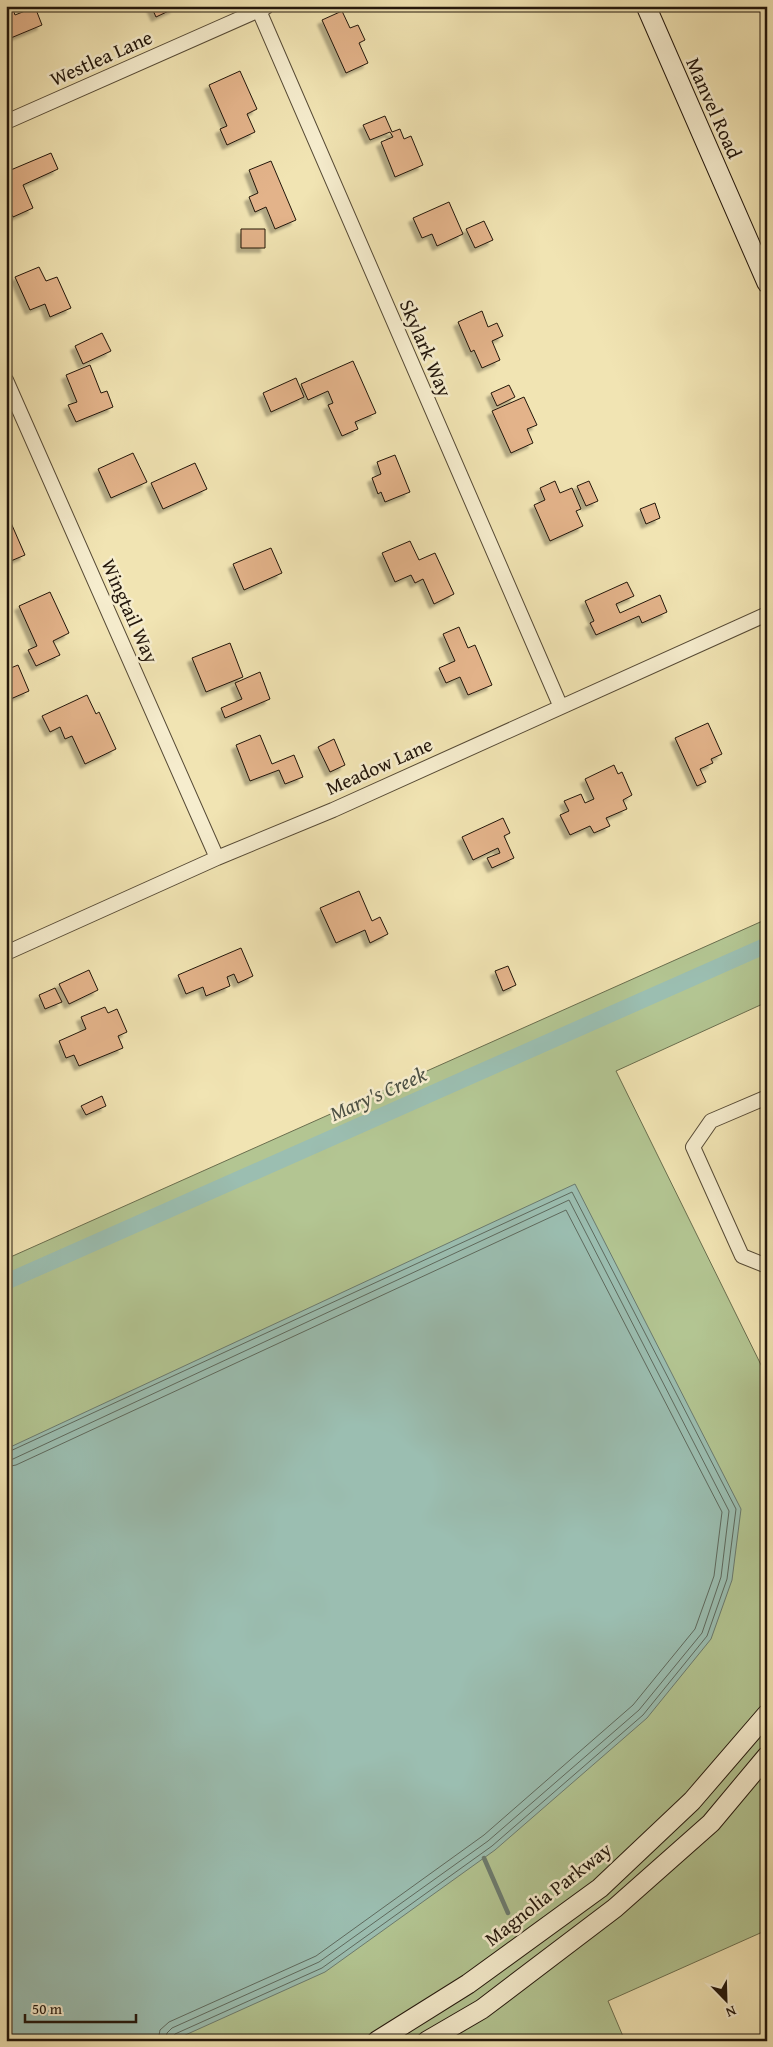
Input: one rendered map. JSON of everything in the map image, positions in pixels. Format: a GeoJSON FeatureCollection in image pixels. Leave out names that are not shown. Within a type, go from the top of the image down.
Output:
{"type":"FeatureCollection","features":[{"type":"Feature","properties":{"kind":"street","name":"Manvel Road"},"geometry":{"type":"LineString","coordinates":[[646,6],[767,283]]}},
{"type":"Feature","properties":{"kind":"street","name":"Westlea Lane"},"geometry":{"type":"LineString","coordinates":[[6,122],[261,8]]}},
{"type":"Feature","properties":{"kind":"street","name":"Skylark Way"},"geometry":{"type":"LineString","coordinates":[[261,8],[560,706]]}},
{"type":"Feature","properties":{"kind":"street","name":"Wingtail Way"},"geometry":{"type":"LineString","coordinates":[[6,380],[217,858]]}},
{"type":"Feature","properties":{"kind":"street","name":"Meadow Lane"},"geometry":{"type":"LineString","coordinates":[[6,953],[217,858],[332,810],[767,614]]}},
{"type":"Feature","properties":{"kind":"street"},"geometry":{"type":"LineString","coordinates":[[767,1097],[711,1121],[693,1147],[742,1256],[767,1266]]}},
{"type":"Feature","properties":{"kind":"street","name":"Magnolia Parkway"},"geometry":{"type":"LineString","coordinates":[[377,2041],[468,1984],[600,1888],[692,1801],[767,1714]]}},
{"type":"Feature","properties":{"kind":"street"},"geometry":{"type":"LineString","coordinates":[[427,2041],[482,2009],[615,1908],[711,1823],[767,1756]]}},
{"type":"Feature","properties":{"kind":"street"},"geometry":{"type":"LineString","coordinates":[[628,1861],[646,1880]]}},
{"type":"Feature","properties":{"kind":"green space"},"geometry":{"type":"Polygon","coordinates":[[[767,919],[767,1002],[616,1071],[767,1377],[767,1930],[608,2001],[625,2041],[6,2041],[6,1259],[767,919]]]}},
{"type":"Feature","properties":{"kind":"water"},"geometry":{"type":"Polygon","coordinates":[[[575,1184],[741,1509],[732,1580],[711,1639],[647,1718],[495,1850],[325,1972],[172,2041],[6,2041],[6,1449],[575,1184]]]}},
{"type":"Feature","properties":{"kind":"building"},"geometry":{"type":"Polygon","coordinates":[[[12,6],[15,15],[35,7],[42,25],[6,40],[6,9],[12,6]]]}},
{"type":"Feature","properties":{"kind":"building"},"geometry":{"type":"Polygon","coordinates":[[[151,6],[174,6],[175,8],[156,17],[151,6]]]}},
{"type":"Feature","properties":{"kind":"building"},"geometry":{"type":"Polygon","coordinates":[[[342,11],[350,28],[358,25],[365,40],[359,43],[368,63],[346,73],[322,20],[342,11]]]}},
{"type":"Feature","properties":{"kind":"building"},"geometry":{"type":"Polygon","coordinates":[[[240,71],[257,109],[247,114],[255,132],[227,145],[220,129],[227,126],[209,85],[240,71]]]}},
{"type":"Feature","properties":{"kind":"building"},"geometry":{"type":"Polygon","coordinates":[[[385,116],[392,132],[400,129],[404,139],[411,136],[423,165],[395,177],[381,142],[393,137],[390,132],[370,140],[363,125],[385,116]]]}},
{"type":"Feature","properties":{"kind":"building"},"geometry":{"type":"Polygon","coordinates":[[[51,153],[58,169],[23,185],[33,208],[13,217],[6,203],[6,172],[51,153]]]}},
{"type":"Feature","properties":{"kind":"building"},"geometry":{"type":"Polygon","coordinates":[[[271,161],[296,220],[275,229],[266,207],[255,212],[249,197],[258,193],[249,170],[271,161]]]}},
{"type":"Feature","properties":{"kind":"building"},"geometry":{"type":"Polygon","coordinates":[[[449,202],[463,234],[437,246],[432,234],[422,238],[413,218],[449,202]]]}},
{"type":"Feature","properties":{"kind":"building"},"geometry":{"type":"Polygon","coordinates":[[[484,221],[493,240],[475,248],[466,229],[484,221]]]}},
{"type":"Feature","properties":{"kind":"building"},"geometry":{"type":"Polygon","coordinates":[[[241,229],[265,229],[265,248],[241,248],[241,229]]]}},
{"type":"Feature","properties":{"kind":"building"},"geometry":{"type":"Polygon","coordinates":[[[39,267],[46,281],[57,277],[71,308],[50,317],[45,304],[30,310],[15,277],[39,267]]]}},
{"type":"Feature","properties":{"kind":"building"},"geometry":{"type":"Polygon","coordinates":[[[482,311],[488,327],[497,323],[503,336],[492,341],[500,360],[482,368],[474,350],[471,352],[458,322],[482,311]]]}},
{"type":"Feature","properties":{"kind":"building"},"geometry":{"type":"Polygon","coordinates":[[[102,333],[111,351],[83,364],[75,346],[102,333]]]}},
{"type":"Feature","properties":{"kind":"building"},"geometry":{"type":"Polygon","coordinates":[[[353,361],[376,413],[355,422],[358,429],[342,436],[328,405],[333,403],[328,391],[308,400],[301,384],[353,361]]]}},
{"type":"Feature","properties":{"kind":"building"},"geometry":{"type":"Polygon","coordinates":[[[90,365],[101,393],[107,391],[113,407],[76,422],[68,405],[77,402],[66,375],[90,365]]]}},
{"type":"Feature","properties":{"kind":"building"},"geometry":{"type":"Polygon","coordinates":[[[296,378],[304,397],[271,412],[263,393],[296,378]]]}},
{"type":"Feature","properties":{"kind":"building"},"geometry":{"type":"Polygon","coordinates":[[[509,385],[515,397],[497,406],[491,393],[509,385]]]}},
{"type":"Feature","properties":{"kind":"building"},"geometry":{"type":"Polygon","coordinates":[[[524,397],[537,425],[527,429],[533,443],[511,453],[492,411],[524,397]]]}},
{"type":"Feature","properties":{"kind":"building"},"geometry":{"type":"Polygon","coordinates":[[[133,453],[147,482],[111,498],[98,469],[133,453]]]}},
{"type":"Feature","properties":{"kind":"building"},"geometry":{"type":"Polygon","coordinates":[[[395,455],[410,492],[385,502],[381,492],[378,494],[372,478],[381,474],[377,462],[395,455]]]}},
{"type":"Feature","properties":{"kind":"building"},"geometry":{"type":"Polygon","coordinates":[[[195,463],[207,489],[163,509],[151,483],[195,463]]]}},
{"type":"Feature","properties":{"kind":"building"},"geometry":{"type":"Polygon","coordinates":[[[555,481],[560,493],[572,488],[581,509],[576,511],[583,526],[550,541],[534,505],[545,500],[540,488],[555,481]]]}},
{"type":"Feature","properties":{"kind":"building"},"geometry":{"type":"Polygon","coordinates":[[[589,481],[598,501],[586,506],[577,486],[589,481]]]}},
{"type":"Feature","properties":{"kind":"building"},"geometry":{"type":"Polygon","coordinates":[[[655,503],[660,518],[646,524],[640,509],[655,503]]]}},
{"type":"Feature","properties":{"kind":"building"},"geometry":{"type":"Polygon","coordinates":[[[8,516],[25,555],[6,563],[6,517],[8,516]]]}},
{"type":"Feature","properties":{"kind":"building"},"geometry":{"type":"Polygon","coordinates":[[[410,541],[419,560],[435,553],[454,594],[434,604],[423,579],[415,583],[411,575],[395,582],[382,553],[410,541]]]}},
{"type":"Feature","properties":{"kind":"building"},"geometry":{"type":"Polygon","coordinates":[[[271,548],[282,573],[244,590],[233,564],[271,548]]]}},
{"type":"Feature","properties":{"kind":"building"},"geometry":{"type":"Polygon","coordinates":[[[627,582],[634,596],[616,604],[620,613],[660,595],[667,612],[642,623],[639,616],[596,635],[590,623],[594,621],[585,601],[627,582]]]}},
{"type":"Feature","properties":{"kind":"building"},"geometry":{"type":"Polygon","coordinates":[[[50,592],[69,633],[53,641],[60,655],[36,666],[28,650],[37,646],[19,606],[50,592]]]}},
{"type":"Feature","properties":{"kind":"building"},"geometry":{"type":"Polygon","coordinates":[[[459,627],[468,648],[475,645],[492,685],[468,695],[460,677],[446,683],[439,668],[455,661],[443,634],[459,627]]]}},
{"type":"Feature","properties":{"kind":"building"},"geometry":{"type":"Polygon","coordinates":[[[230,643],[243,677],[206,692],[192,658],[230,643]]]}},
{"type":"Feature","properties":{"kind":"building"},"geometry":{"type":"Polygon","coordinates":[[[18,665],[29,691],[6,701],[6,670],[18,665]]]}},
{"type":"Feature","properties":{"kind":"building"},"geometry":{"type":"Polygon","coordinates":[[[260,672],[270,699],[225,718],[221,708],[242,699],[235,683],[260,672]]]}},
{"type":"Feature","properties":{"kind":"building"},"geometry":{"type":"Polygon","coordinates":[[[87,695],[96,714],[99,712],[116,749],[85,764],[72,736],[65,739],[60,727],[50,732],[42,716],[87,695]]]}},
{"type":"Feature","properties":{"kind":"building"},"geometry":{"type":"Polygon","coordinates":[[[708,723],[722,754],[711,759],[713,763],[700,769],[706,782],[697,786],[675,738],[708,723]]]}},
{"type":"Feature","properties":{"kind":"building"},"geometry":{"type":"Polygon","coordinates":[[[260,735],[272,764],[294,755],[303,777],[285,784],[279,770],[250,781],[236,745],[260,735]]]}},
{"type":"Feature","properties":{"kind":"building"},"geometry":{"type":"Polygon","coordinates":[[[334,739],[345,765],[330,772],[318,747],[334,739]]]}},
{"type":"Feature","properties":{"kind":"building"},"geometry":{"type":"Polygon","coordinates":[[[614,765],[618,774],[622,772],[632,795],[623,800],[627,809],[606,818],[610,826],[594,833],[590,826],[570,835],[560,815],[569,811],[564,801],[581,794],[585,803],[594,799],[585,779],[614,765]]]}},
{"type":"Feature","properties":{"kind":"building"},"geometry":{"type":"Polygon","coordinates":[[[503,818],[510,833],[504,836],[514,858],[492,868],[487,858],[500,853],[498,848],[473,860],[462,837],[503,818]]]}},
{"type":"Feature","properties":{"kind":"building"},"geometry":{"type":"Polygon","coordinates":[[[359,891],[372,921],[380,917],[388,934],[370,943],[365,930],[336,943],[320,908],[359,891]]]}},
{"type":"Feature","properties":{"kind":"building"},"geometry":{"type":"Polygon","coordinates":[[[241,948],[253,976],[238,983],[234,974],[227,977],[230,986],[206,996],[203,987],[186,994],[178,975],[241,948]]]}},
{"type":"Feature","properties":{"kind":"building"},"geometry":{"type":"Polygon","coordinates":[[[508,966],[516,985],[503,991],[495,971],[508,966]]]}},
{"type":"Feature","properties":{"kind":"building"},"geometry":{"type":"Polygon","coordinates":[[[89,970],[98,990],[69,1004],[59,984],[89,970]]]}},
{"type":"Feature","properties":{"kind":"building"},"geometry":{"type":"Polygon","coordinates":[[[55,988],[62,1002],[45,1009],[39,995],[55,988]]]}},
{"type":"Feature","properties":{"kind":"building"},"geometry":{"type":"Polygon","coordinates":[[[105,1007],[108,1013],[117,1009],[127,1032],[118,1036],[123,1048],[79,1066],[74,1055],[66,1058],[59,1041],[86,1029],[81,1017],[105,1007]]]}},
{"type":"Feature","properties":{"kind":"building"},"geometry":{"type":"Polygon","coordinates":[[[102,1096],[106,1106],[86,1115],[81,1106],[102,1096]]]}},
{"type":"Feature","properties":{"kind":"waterway","name":"Mary's Creek"},"geometry":{"type":"LineString","coordinates":[[6,1282],[767,945]]}},
{"type":"Feature","properties":{"kind":"waterway"},"geometry":{"type":"LineString","coordinates":[[484,1858],[508,1913]]}}]}
